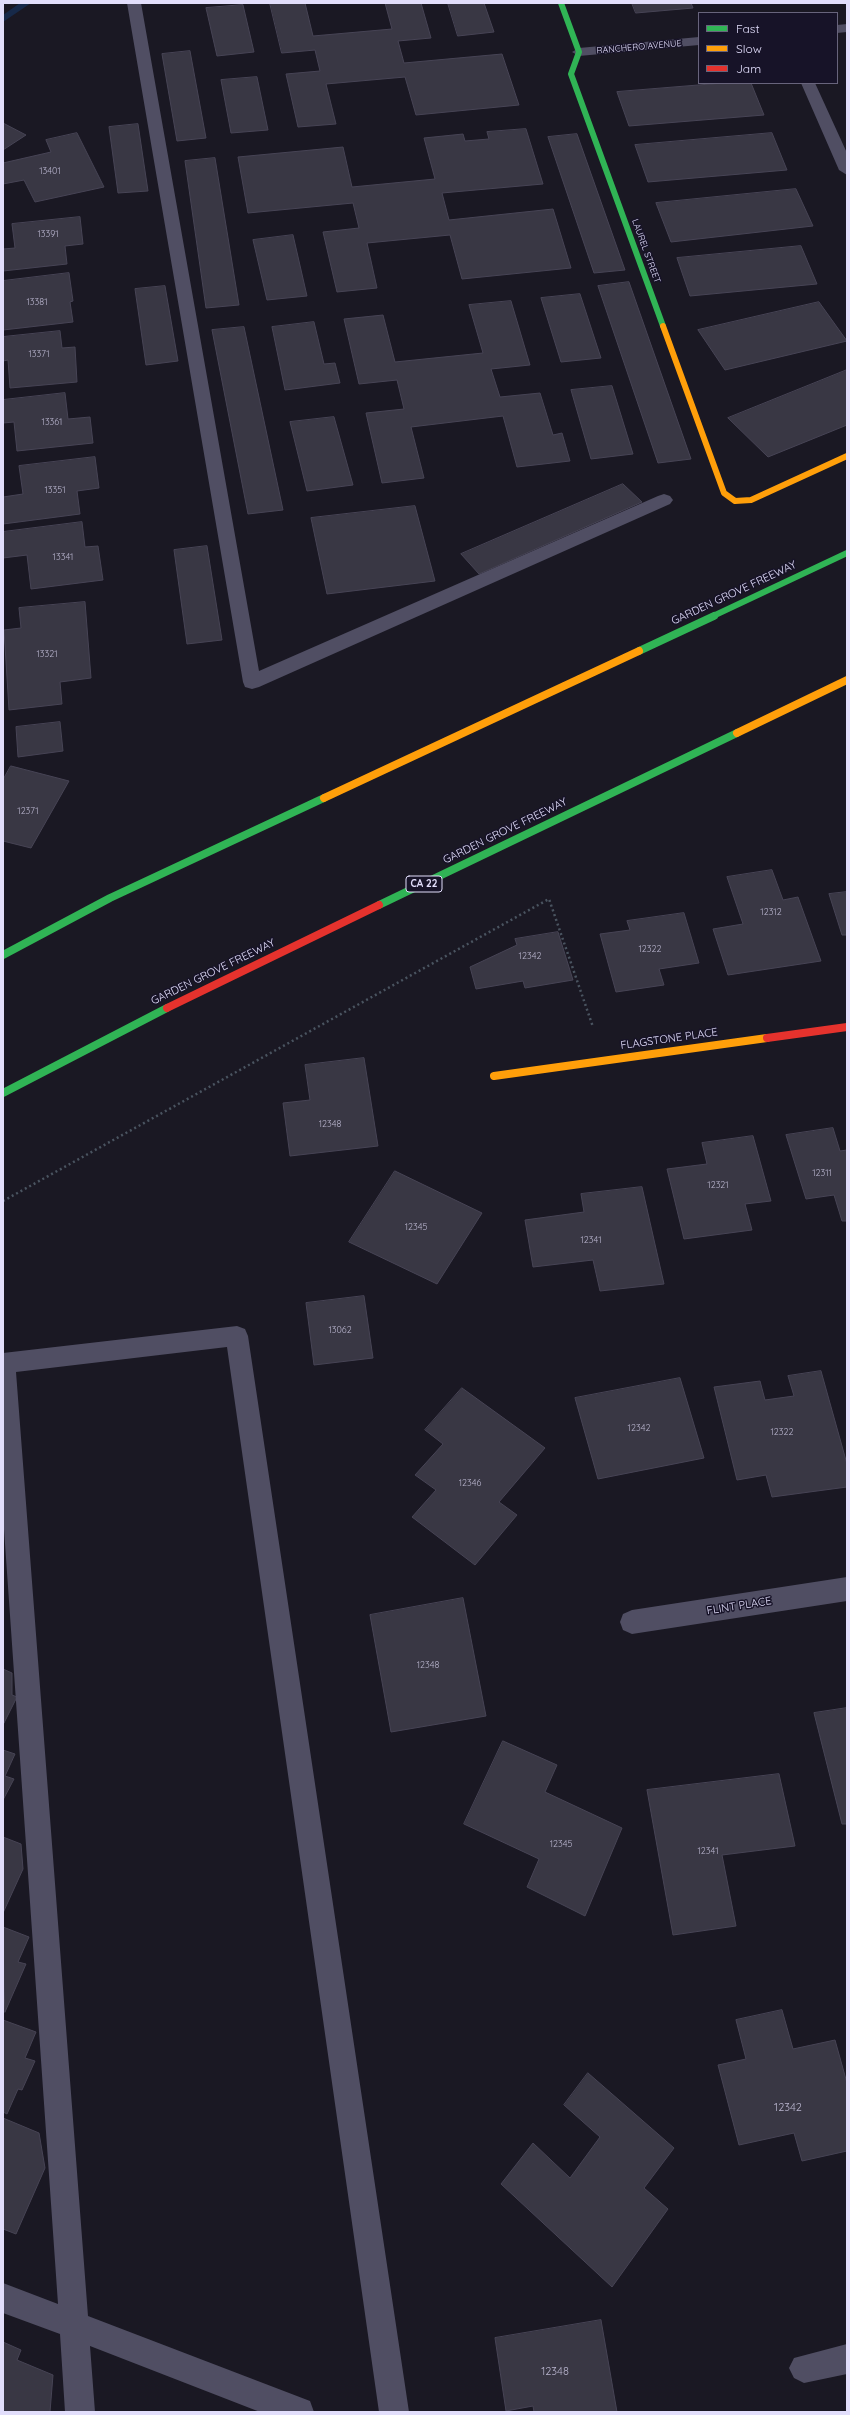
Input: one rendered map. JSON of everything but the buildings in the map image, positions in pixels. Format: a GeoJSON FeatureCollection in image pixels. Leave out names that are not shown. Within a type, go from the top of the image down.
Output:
{"type":"FeatureCollection","features":[{"type":"Feature","properties":{"kind":"main road"},"geometry":{"type":"LineString","coordinates":[[561,3],[579,52]]}},
{"type":"Feature","properties":{"kind":"main road","name":"LAUREL STREET"},"geometry":{"type":"LineString","coordinates":[[579,52],[571,74],[724,493],[735,501],[751,500],[847,456]]}},
{"type":"Feature","properties":{"kind":"main road","name":"GARDEN GROVE FREEWAY"},"geometry":{"type":"LineString","coordinates":[[3,955],[110,898],[847,553]]}},
{"type":"Feature","properties":{"kind":"main road","name":"GARDEN GROVE FREEWAY"},"geometry":{"type":"LineString","coordinates":[[3,1093],[121,1030],[847,680]]}},
{"type":"Feature","properties":{"kind":"main road","name":"FLAGSTONE PLACE"},"geometry":{"type":"LineString","coordinates":[[494,1076],[847,1027]]}},
{"type":"Feature","properties":{"kind":"street"},"geometry":{"type":"LineString","coordinates":[[134,3],[252,682],[664,500]]}},
{"type":"Feature","properties":{"kind":"street","name":"RANCHERO AVENUE"},"geometry":{"type":"LineString","coordinates":[[579,52],[698,41]]}},
{"type":"Feature","properties":{"kind":"street"},"geometry":{"type":"LineString","coordinates":[[808,84],[847,170]]}},
{"type":"Feature","properties":{"kind":"street"},"geometry":{"type":"LineString","coordinates":[[80,2412],[3,1363],[237,1336],[394,2412]]}},
{"type":"Feature","properties":{"kind":"street","name":"FLINT PLACE"},"geometry":{"type":"LineString","coordinates":[[632,1622],[847,1589]]}},
{"type":"Feature","properties":{"kind":"street"},"geometry":{"type":"LineString","coordinates":[[3,2298],[299,2412]]}},
{"type":"Feature","properties":{"kind":"street"},"geometry":{"type":"LineString","coordinates":[[804,2368],[847,2359]]}},
{"type":"Feature","properties":{"kind":"path"},"geometry":{"type":"LineString","coordinates":[[3,1201],[549,899],[605,1061]]}},
{"type":"Feature","properties":{"kind":"waterway"},"geometry":{"type":"LineString","coordinates":[[3,19],[26,3]]}},
{"type":"Feature","properties":{"kind":"traffic: fast"},"geometry":{"type":"LineString","coordinates":[[561,3],[579,52],[571,74],[663,326]]}},
{"type":"Feature","properties":{"kind":"traffic: fast"},"geometry":{"type":"LineString","coordinates":[[639,651],[847,553]]}},
{"type":"Feature","properties":{"kind":"traffic: fast"},"geometry":{"type":"LineString","coordinates":[[379,905],[737,733]]}},
{"type":"Feature","properties":{"kind":"traffic: fast"},"geometry":{"type":"LineString","coordinates":[[3,955],[110,898],[324,798]]}},
{"type":"Feature","properties":{"kind":"traffic: fast"},"geometry":{"type":"LineString","coordinates":[[3,1093],[167,1008]]}},
{"type":"Feature","properties":{"kind":"traffic: slow"},"geometry":{"type":"LineString","coordinates":[[663,326],[724,493],[735,501],[751,500],[847,456]]}},
{"type":"Feature","properties":{"kind":"traffic: slow"},"geometry":{"type":"LineString","coordinates":[[324,798],[639,651]]}},
{"type":"Feature","properties":{"kind":"traffic: slow"},"geometry":{"type":"LineString","coordinates":[[737,733],[847,680]]}},
{"type":"Feature","properties":{"kind":"traffic: slow"},"geometry":{"type":"LineString","coordinates":[[494,1076],[767,1038]]}},
{"type":"Feature","properties":{"kind":"traffic: jam"},"geometry":{"type":"LineString","coordinates":[[167,1008],[379,905]]}},
{"type":"Feature","properties":{"kind":"traffic: jam"},"geometry":{"type":"LineString","coordinates":[[767,1038],[847,1027]]}}]}
